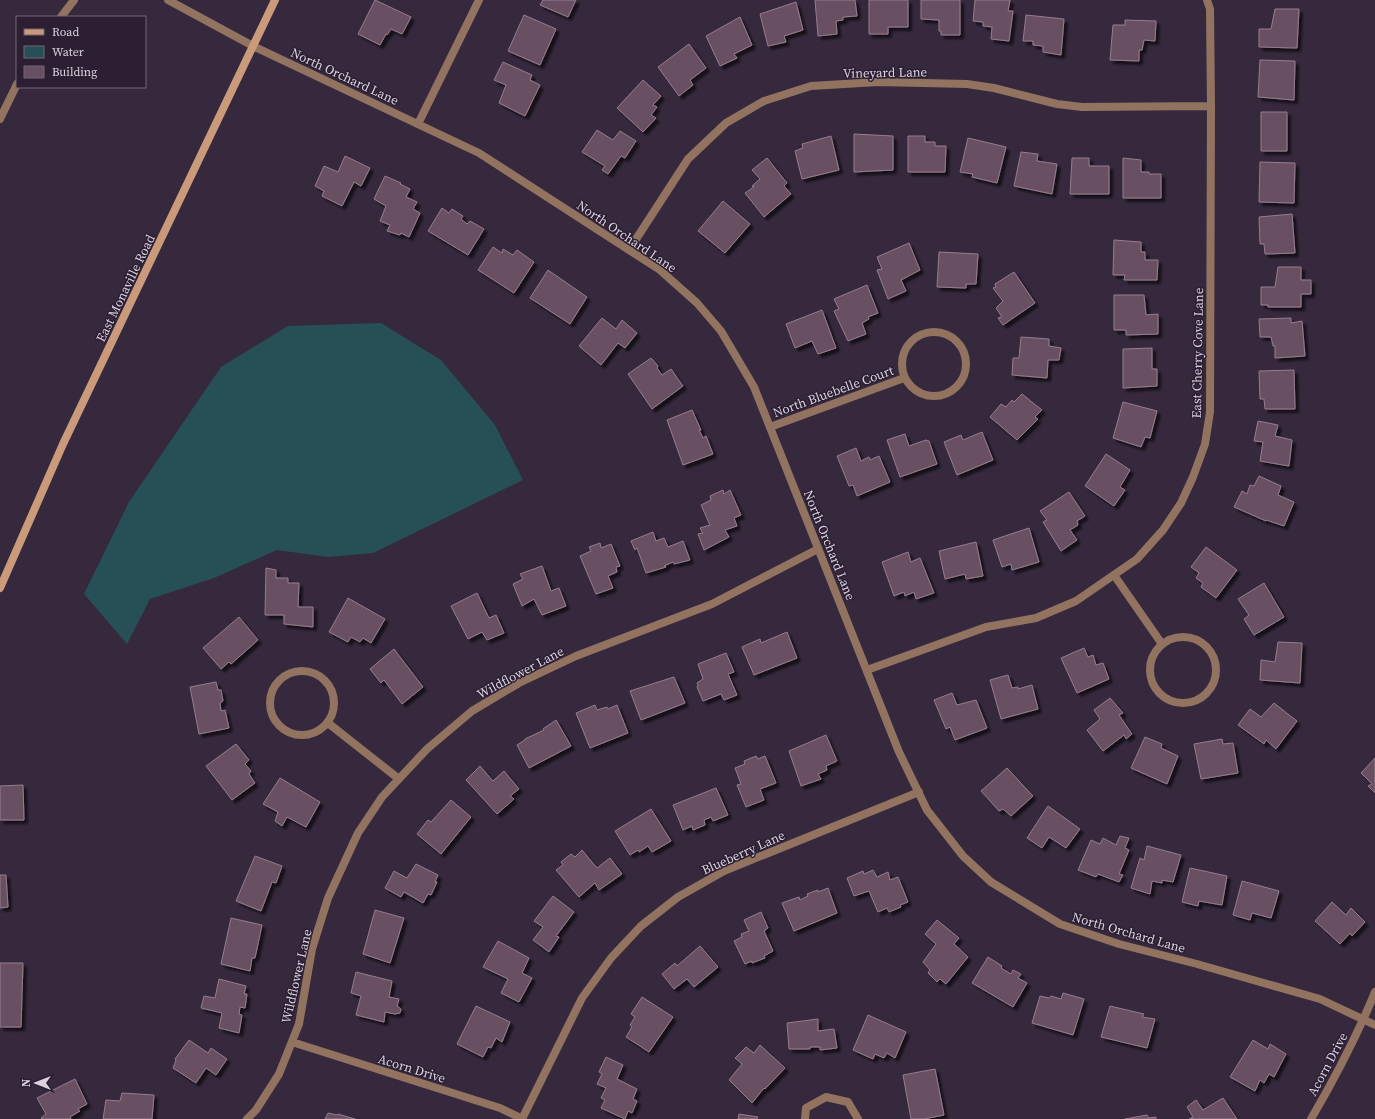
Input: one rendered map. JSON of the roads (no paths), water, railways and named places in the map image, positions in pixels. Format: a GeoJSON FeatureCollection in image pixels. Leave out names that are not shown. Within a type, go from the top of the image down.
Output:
{"type":"FeatureCollection","features":[{"type":"Feature","properties":{"kind":"main road","name":"East Monaville Road"},"geometry":{"type":"LineString","coordinates":[[0,588],[67,436],[275,0]]}},
{"type":"Feature","properties":{"kind":"street"},"geometry":{"type":"LineString","coordinates":[[62,16],[74,0]]}},
{"type":"Feature","properties":{"kind":"street","name":"North Orchard Lane"},"geometry":{"type":"LineString","coordinates":[[168,0],[253,46],[479,153],[660,270],[697,303],[722,331],[754,387],[899,752],[927,810],[963,856],[991,882],[1060,924],[1119,944],[1198,964],[1320,999],[1375,1025]]}},
{"type":"Feature","properties":{"kind":"street"},"geometry":{"type":"LineString","coordinates":[[418,124],[479,0]]}},
{"type":"Feature","properties":{"kind":"street","name":"East Cherry Cove Lane"},"geometry":{"type":"LineString","coordinates":[[867,670],[986,627],[1036,618],[1076,601],[1137,559],[1163,530],[1181,503],[1193,477],[1205,444],[1210,412],[1211,106],[1210,9],[1207,0]]}},
{"type":"Feature","properties":{"kind":"street","name":"Vineyard Lane"},"geometry":{"type":"LineString","coordinates":[[629,250],[688,159],[726,123],[764,101],[811,86],[878,82],[966,84],[994,88],[1057,104],[1082,107],[1211,106]]}},
{"type":"Feature","properties":{"kind":"street"},"geometry":{"type":"LineString","coordinates":[[0,119],[16,86]]}},
{"type":"Feature","properties":{"kind":"street"},"geometry":{"type":"LineString","coordinates":[[931,332],[942,333],[959,344],[964,354],[966,364],[964,375],[959,385],[950,392],[940,396],[930,396],[920,393],[911,387],[904,378],[902,358],[906,348],[913,340],[921,335],[931,332]]}},
{"type":"Feature","properties":{"kind":"street","name":"North Bluebelle Court"},"geometry":{"type":"LineString","coordinates":[[770,427],[904,378]]}},
{"type":"Feature","properties":{"kind":"street","name":"Wildflower Lane"},"geometry":{"type":"LineString","coordinates":[[247,1119],[256,1110],[279,1074],[299,1024],[312,949],[328,898],[358,833],[382,797],[427,749],[472,711],[519,683],[576,656],[712,604],[818,549]]}},
{"type":"Feature","properties":{"kind":"street"},"geometry":{"type":"LineString","coordinates":[[1114,575],[1162,644]]}},
{"type":"Feature","properties":{"kind":"street"},"geometry":{"type":"LineString","coordinates":[[1182,637],[1193,638],[1203,644],[1210,652],[1215,662],[1216,673],[1213,683],[1207,692],[1199,699],[1188,703],[1178,703],[1167,699],[1159,693],[1153,684],[1150,673],[1151,663],[1155,652],[1162,644],[1172,639],[1182,637]]}},
{"type":"Feature","properties":{"kind":"street"},"geometry":{"type":"LineString","coordinates":[[298,670],[308,671],[318,675],[327,682],[332,691],[334,702],[333,713],[328,723],[311,735],[300,736],[290,734],[280,728],[274,720],[270,710],[269,699],[272,689],[278,680],[287,674],[298,670]]}},
{"type":"Feature","properties":{"kind":"street"},"geometry":{"type":"LineString","coordinates":[[328,723],[399,779]]}},
{"type":"Feature","properties":{"kind":"street","name":"Blueberry Lane"},"geometry":{"type":"LineString","coordinates":[[523,1119],[582,998],[611,958],[641,926],[678,897],[724,870],[919,792]]}},
{"type":"Feature","properties":{"kind":"street","name":"Acorn Drive"},"geometry":{"type":"LineString","coordinates":[[1311,1119],[1332,1082],[1364,1019],[1375,992]]}},
{"type":"Feature","properties":{"kind":"street","name":"Acorn Drive"},"geometry":{"type":"LineString","coordinates":[[292,1042],[500,1108],[523,1119]]}},
{"type":"Feature","properties":{"kind":"street"},"geometry":{"type":"LineString","coordinates":[[804,1119],[806,1108],[826,1097],[848,1102],[858,1119]]}},
{"type":"Feature","properties":{"kind":"water"},"geometry":{"type":"Polygon","coordinates":[[[381,323],[441,360],[495,425],[523,480],[373,553],[328,557],[277,550],[214,578],[150,599],[127,644],[84,594],[129,502],[221,367],[288,326],[381,323]]]}}]}
